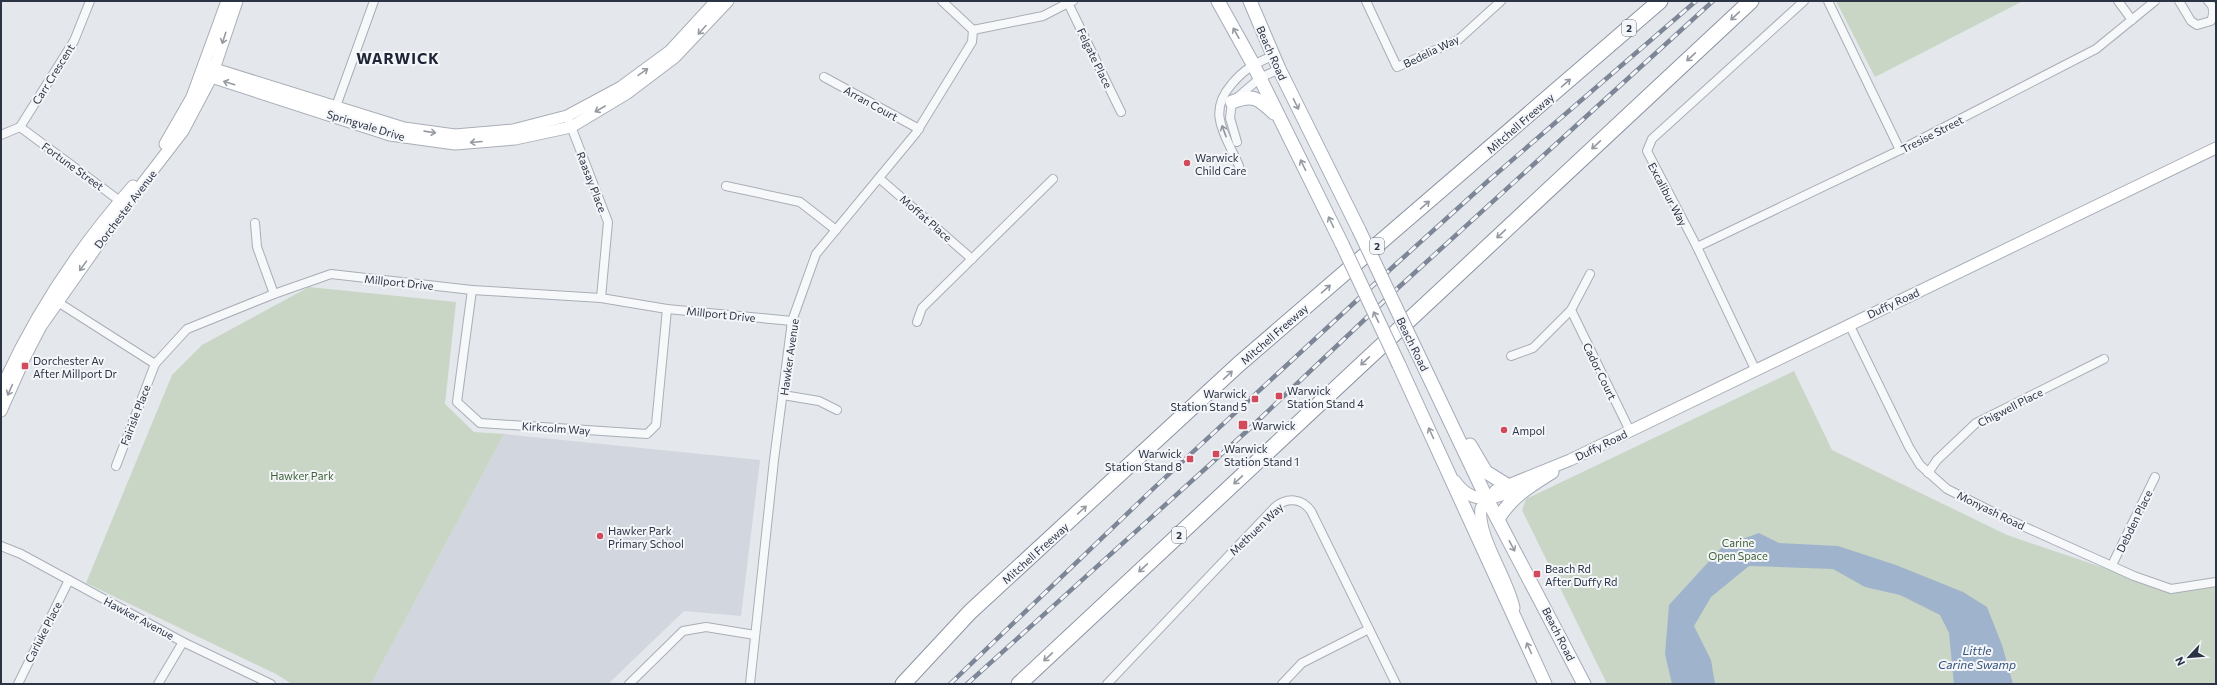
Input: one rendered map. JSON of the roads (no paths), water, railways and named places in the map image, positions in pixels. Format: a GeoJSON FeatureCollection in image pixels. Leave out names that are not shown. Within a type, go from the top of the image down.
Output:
{"type":"FeatureCollection","features":[{"type":"Feature","properties":{"kind":"highway","name":"Mitchell Freeway"},"geometry":{"type":"LineString","coordinates":[[903,684],[970,612],[1239,364],[1660,1]]}},
{"type":"Feature","properties":{"kind":"highway","name":"2"},"geometry":{"type":"LineString","coordinates":[[1020,684],[1751,1]]}},
{"type":"Feature","properties":{"kind":"highway"},"geometry":{"type":"LineString","coordinates":[[891,684],[970,612]]}},
{"type":"Feature","properties":{"kind":"main road","name":"Dorchester Avenue"},"geometry":{"type":"LineString","coordinates":[[208,72],[227,1]]}},
{"type":"Feature","properties":{"kind":"main road","name":"Dorchester Avenue"},"geometry":{"type":"LineString","coordinates":[[1,389],[26,337],[123,203],[183,131],[237,1]]}},
{"type":"Feature","properties":{"kind":"main road","name":"Springvale Drive"},"geometry":{"type":"LineString","coordinates":[[569,121],[656,63],[688,32],[716,1]]}},
{"type":"Feature","properties":{"kind":"main road","name":"Springvale Drive"},"geometry":{"type":"LineString","coordinates":[[208,72],[334,112],[390,135],[456,144],[515,139],[569,121],[626,94],[661,70],[695,38],[728,1]]}},
{"type":"Feature","properties":{"kind":"main road","name":"Beach Road"},"geometry":{"type":"LineString","coordinates":[[1218,1],[1253,64],[1342,244],[1545,684]]}},
{"type":"Feature","properties":{"kind":"main road","name":"Beach Road"},"geometry":{"type":"LineString","coordinates":[[1250,1],[1279,69],[1359,230],[1487,499],[1584,684]]}},
{"type":"Feature","properties":{"kind":"main road"},"geometry":{"type":"LineString","coordinates":[[1232,102],[1245,97],[1256,99],[1281,120]]}},
{"type":"Feature","properties":{"kind":"main road","name":"Duffy Road"},"geometry":{"type":"LineString","coordinates":[[1487,499],[1496,490],[1570,460],[1755,369],[2216,148]]}},
{"type":"Feature","properties":{"kind":"main road","name":"Dorchester Avenue"},"geometry":{"type":"LineString","coordinates":[[1,411],[26,354],[53,299]]}},
{"type":"Feature","properties":{"kind":"main road"},"geometry":{"type":"LineString","coordinates":[[1433,386],[1486,472],[1507,485]]}},
{"type":"Feature","properties":{"kind":"main road","name":"Duffy Road"},"geometry":{"type":"LineString","coordinates":[[1487,499],[1499,497],[1552,472],[1570,460]]}},
{"type":"Feature","properties":{"kind":"main road"},"geometry":{"type":"LineString","coordinates":[[1447,469],[1463,490],[1473,496],[1487,499],[1481,508],[1481,525],[1511,592],[1518,624]]}},
{"type":"Feature","properties":{"kind":"main road"},"geometry":{"type":"LineString","coordinates":[[1498,519],[1510,502],[1529,486],[1552,472]]}},
{"type":"Feature","properties":{"kind":"street","name":"Carr Crescent"},"geometry":{"type":"LineString","coordinates":[[20,127],[74,41],[90,1]]}},
{"type":"Feature","properties":{"kind":"street"},"geometry":{"type":"LineString","coordinates":[[334,112],[374,1]]}},
{"type":"Feature","properties":{"kind":"street"},"geometry":{"type":"LineString","coordinates":[[942,1],[973,30]]}},
{"type":"Feature","properties":{"kind":"street","name":"Bedelia Way"},"geometry":{"type":"LineString","coordinates":[[1366,1],[1397,68],[1458,40],[1501,1]]}},
{"type":"Feature","properties":{"kind":"street","name":"Excalibur Way"},"geometry":{"type":"LineString","coordinates":[[1755,369],[1697,247],[1647,155],[1647,147],[1656,136],[1804,1]]}},
{"type":"Feature","properties":{"kind":"street"},"geometry":{"type":"LineString","coordinates":[[1828,1],[1900,150]]}},
{"type":"Feature","properties":{"kind":"street"},"geometry":{"type":"LineString","coordinates":[[2118,1],[2132,20]]}},
{"type":"Feature","properties":{"kind":"street","name":"Tresise Street"},"geometry":{"type":"LineString","coordinates":[[1697,247],[1900,150],[2096,49],[2155,1]]}},
{"type":"Feature","properties":{"kind":"street"},"geometry":{"type":"LineString","coordinates":[[2179,1],[2191,21],[2197,25],[2211,22],[2214,14],[2213,7],[2208,1]]}},
{"type":"Feature","properties":{"kind":"street","name":"Felgate Place"},"geometry":{"type":"LineString","coordinates":[[973,30],[1043,16],[1070,2],[1121,112]]}},
{"type":"Feature","properties":{"kind":"street","name":"Hawker Avenue"},"geometry":{"type":"LineString","coordinates":[[750,684],[792,321],[816,254],[919,129],[972,42],[973,30]]}},
{"type":"Feature","properties":{"kind":"street"},"geometry":{"type":"LineString","coordinates":[[1239,166],[1223,130],[1218,111],[1219,103],[1222,96],[1240,74],[1253,64],[1273,56]]}},
{"type":"Feature","properties":{"kind":"street"},"geometry":{"type":"LineString","coordinates":[[1237,142],[1230,118],[1232,102],[1260,78],[1279,69]]}},
{"type":"Feature","properties":{"kind":"street","name":"Arran Court"},"geometry":{"type":"LineString","coordinates":[[824,77],[919,129]]}},
{"type":"Feature","properties":{"kind":"street","name":"Raasay Place"},"geometry":{"type":"LineString","coordinates":[[569,121],[608,222],[601,298]]}},
{"type":"Feature","properties":{"kind":"street"},"geometry":{"type":"LineString","coordinates":[[1,135],[20,127]]}},
{"type":"Feature","properties":{"kind":"street","name":"Fortune Street"},"geometry":{"type":"LineString","coordinates":[[20,127],[123,203]]}},
{"type":"Feature","properties":{"kind":"street","name":"Moffat Place"},"geometry":{"type":"LineString","coordinates":[[879,178],[972,259]]}},
{"type":"Feature","properties":{"kind":"street"},"geometry":{"type":"LineString","coordinates":[[917,322],[922,308],[1053,179]]}},
{"type":"Feature","properties":{"kind":"street"},"geometry":{"type":"LineString","coordinates":[[726,186],[800,202],[836,230]]}},
{"type":"Feature","properties":{"kind":"street"},"geometry":{"type":"LineString","coordinates":[[255,223],[257,247],[274,294]]}},
{"type":"Feature","properties":{"kind":"street","name":"Millport Drive"},"geometry":{"type":"LineString","coordinates":[[155,364],[187,329],[274,294],[331,274],[472,290],[601,298],[667,309],[792,321]]}},
{"type":"Feature","properties":{"kind":"street"},"geometry":{"type":"LineString","coordinates":[[1511,356],[1533,348],[1571,310],[1590,274]]}},
{"type":"Feature","properties":{"kind":"street","name":"Kirkcolm Way"},"geometry":{"type":"LineString","coordinates":[[472,290],[457,402],[480,423],[647,434],[656,426],[667,309]]}},
{"type":"Feature","properties":{"kind":"street"},"geometry":{"type":"LineString","coordinates":[[53,299],[155,364]]}},
{"type":"Feature","properties":{"kind":"street","name":"Cador Court"},"geometry":{"type":"LineString","coordinates":[[1571,310],[1630,431]]}},
{"type":"Feature","properties":{"kind":"street","name":"Monyash Road"},"geometry":{"type":"LineString","coordinates":[[1849,324],[1909,446],[1920,465],[1947,489],[1998,515],[2134,576],[2171,589],[2216,582]]}},
{"type":"Feature","properties":{"kind":"street","name":"Chigwell Place"},"geometry":{"type":"LineString","coordinates":[[1928,473],[1937,460],[1976,423],[2104,359]]}},
{"type":"Feature","properties":{"kind":"street","name":"Fairisle Place"},"geometry":{"type":"LineString","coordinates":[[116,466],[155,364]]}},
{"type":"Feature","properties":{"kind":"street"},"geometry":{"type":"LineString","coordinates":[[783,395],[819,401],[837,410]]}},
{"type":"Feature","properties":{"kind":"street","name":"Debden Place"},"geometry":{"type":"LineString","coordinates":[[2112,565],[2155,477]]}},
{"type":"Feature","properties":{"kind":"street","name":"Methuen Way"},"geometry":{"type":"LineString","coordinates":[[1107,684],[1275,507],[1289,500],[1300,501],[1311,511],[1396,684]]}},
{"type":"Feature","properties":{"kind":"street","name":"Hawker Avenue"},"geometry":{"type":"LineString","coordinates":[[3,548],[69,580],[183,642],[270,684]]}},
{"type":"Feature","properties":{"kind":"street","name":"Carluke Place"},"geometry":{"type":"LineString","coordinates":[[18,684],[69,580]]}},
{"type":"Feature","properties":{"kind":"street"},"geometry":{"type":"LineString","coordinates":[[629,684],[683,631],[706,627],[755,635]]}},
{"type":"Feature","properties":{"kind":"street"},"geometry":{"type":"LineString","coordinates":[[1282,684],[1302,663],[1369,629]]}},
{"type":"Feature","properties":{"kind":"street"},"geometry":{"type":"LineString","coordinates":[[158,684],[183,642]]}},
{"type":"Feature","properties":{"kind":"water","name":"Little Carine Swamp"},"geometry":{"type":"Polygon","coordinates":[[[1759,533],[1779,543],[1838,546],[1896,565],[1963,592],[1987,607],[2002,645],[2013,684],[1954,684],[1949,633],[1940,615],[1900,595],[1865,587],[1833,569],[1749,566],[1711,597],[1694,626],[1711,660],[1715,684],[1672,684],[1665,654],[1669,605],[1723,546],[1759,533]]]}},
{"type":"Feature","properties":{"kind":"railway"},"geometry":{"type":"LineString","coordinates":[[950,684],[1155,487],[1395,265],[1488,181],[1696,1]]}},
{"type":"Feature","properties":{"kind":"railway"},"geometry":{"type":"LineString","coordinates":[[967,684],[1247,431],[1399,287],[1713,1]]}},
{"type":"Feature","properties":{"kind":"place","name":"Warwick Child Care"},"geometry":{"type":"Point","coordinates":[1187,163]}},
{"type":"Feature","properties":{"kind":"place","name":"Dorchester Av After Millport Dr"},"geometry":{"type":"Point","coordinates":[25,366]}},
{"type":"Feature","properties":{"kind":"place","name":"Warwick Station Stand 4"},"geometry":{"type":"Point","coordinates":[1279,396]}},
{"type":"Feature","properties":{"kind":"place","name":"Warwick Station Stand 5"},"geometry":{"type":"Point","coordinates":[1255,399]}},
{"type":"Feature","properties":{"kind":"place","name":"Warwick"},"geometry":{"type":"Point","coordinates":[1243,425]}},
{"type":"Feature","properties":{"kind":"place","name":"Ampol"},"geometry":{"type":"Point","coordinates":[1504,430]}},
{"type":"Feature","properties":{"kind":"place","name":"Warwick Station Stand 1"},"geometry":{"type":"Point","coordinates":[1216,454]}},
{"type":"Feature","properties":{"kind":"place","name":"Warwick Station Stand 8"},"geometry":{"type":"Point","coordinates":[1190,459]}},
{"type":"Feature","properties":{"kind":"place","name":"Hawker Park Primary School"},"geometry":{"type":"Point","coordinates":[600,536]}},
{"type":"Feature","properties":{"kind":"place","name":"Beach Rd After Duffy Rd"},"geometry":{"type":"Point","coordinates":[1537,574]}},
{"type":"Feature","properties":{"kind":"district","name":"WARWICK"},"geometry":{"type":"Point","coordinates":[398,58]}},
{"type":"Feature","properties":{"kind":"park label","name":"Hawker Park"},"geometry":{"type":"Point","coordinates":[302,475]}},
{"type":"Feature","properties":{"kind":"park label","name":"Carine Open Space"},"geometry":{"type":"Point","coordinates":[1738,548]}}]}
